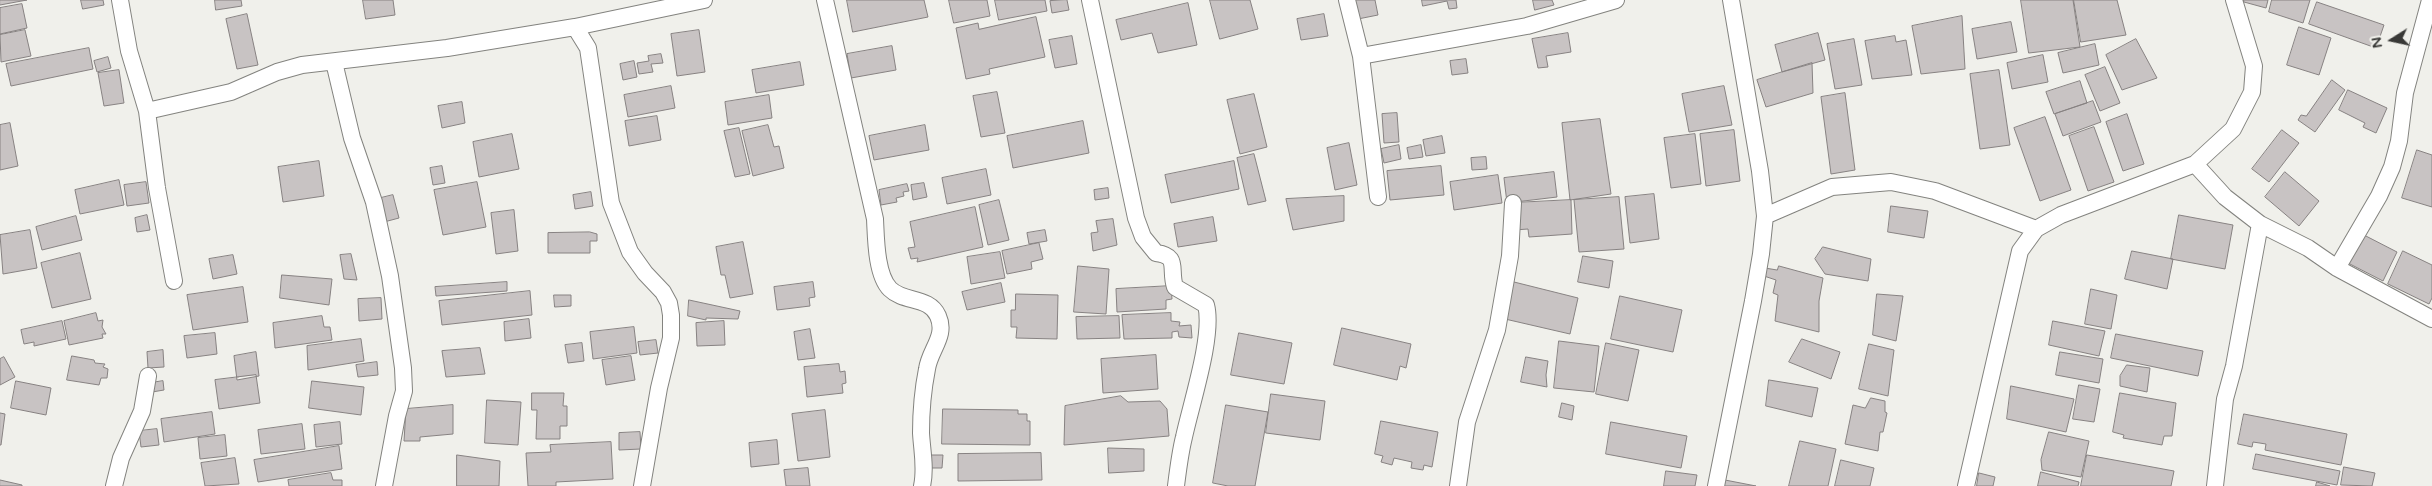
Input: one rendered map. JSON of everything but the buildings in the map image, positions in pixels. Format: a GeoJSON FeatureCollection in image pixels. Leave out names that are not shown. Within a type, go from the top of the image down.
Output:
{"type":"FeatureCollection","features":[{"type":"Feature","properties":{"kind":"street"},"geometry":{"type":"LineString","coordinates":[[120,0],[129,51],[147,112],[157,188],[174,281]]}},
{"type":"Feature","properties":{"kind":"street"},"geometry":{"type":"LineString","coordinates":[[147,112],[231,92],[277,72],[302,65],[447,48],[602,22],[704,0]]}},
{"type":"Feature","properties":{"kind":"street"},"geometry":{"type":"LineString","coordinates":[[825,0],[875,219],[877,252],[885,281],[890,289],[899,294],[924,302],[934,308],[941,326],[941,336],[929,357],[926,370],[921,431],[925,469],[922,486]]}},
{"type":"Feature","properties":{"kind":"street"},"geometry":{"type":"LineString","coordinates":[[1090,0],[1136,218],[1143,236],[1156,253],[1168,254],[1172,258],[1175,287],[1206,305],[1208,314],[1203,354],[1183,440],[1176,486]]}},
{"type":"Feature","properties":{"kind":"street"},"geometry":{"type":"LineString","coordinates":[[1348,0],[1361,56],[1378,197]]}},
{"type":"Feature","properties":{"kind":"street"},"geometry":{"type":"LineString","coordinates":[[1361,56],[1527,26],[1616,0]]}},
{"type":"Feature","properties":{"kind":"street"},"geometry":{"type":"LineString","coordinates":[[1716,486],[1753,301],[1761,254],[1764,216],[1757,151],[1731,0]]}},
{"type":"Feature","properties":{"kind":"street"},"geometry":{"type":"LineString","coordinates":[[1966,486],[2020,251],[2036,229],[2061,215],[2195,164],[2233,129],[2252,92],[2254,66],[2234,0]]}},
{"type":"Feature","properties":{"kind":"street"},"geometry":{"type":"LineString","coordinates":[[2337,268],[2379,196],[2392,167],[2399,141],[2405,93],[2430,0]]}},
{"type":"Feature","properties":{"kind":"street"},"geometry":{"type":"LineString","coordinates":[[588,48],[602,22]]}},
{"type":"Feature","properties":{"kind":"street"},"geometry":{"type":"LineString","coordinates":[[575,27],[588,48],[611,203],[630,252],[662,292],[669,303],[671,315],[671,338],[658,388],[642,486]]}},
{"type":"Feature","properties":{"kind":"street"},"geometry":{"type":"LineString","coordinates":[[334,62],[352,138],[374,202],[390,276],[403,368],[404,391],[397,416],[384,486]]}},
{"type":"Feature","properties":{"kind":"street"},"geometry":{"type":"LineString","coordinates":[[2195,164],[2225,198],[2260,224],[2308,248],[2337,268],[2432,319]]}},
{"type":"Feature","properties":{"kind":"street"},"geometry":{"type":"LineString","coordinates":[[1764,216],[1832,187],[1891,182],[1935,191],[2036,229]]}},
{"type":"Feature","properties":{"kind":"street"},"geometry":{"type":"LineString","coordinates":[[1458,486],[1467,422],[1497,330],[1510,256],[1513,204]]}},
{"type":"Feature","properties":{"kind":"street"},"geometry":{"type":"LineString","coordinates":[[2215,486],[2226,399],[2234,366],[2260,224]]}},
{"type":"Feature","properties":{"kind":"street"},"geometry":{"type":"LineString","coordinates":[[114,486],[121,458],[142,411],[148,376]]}}]}
